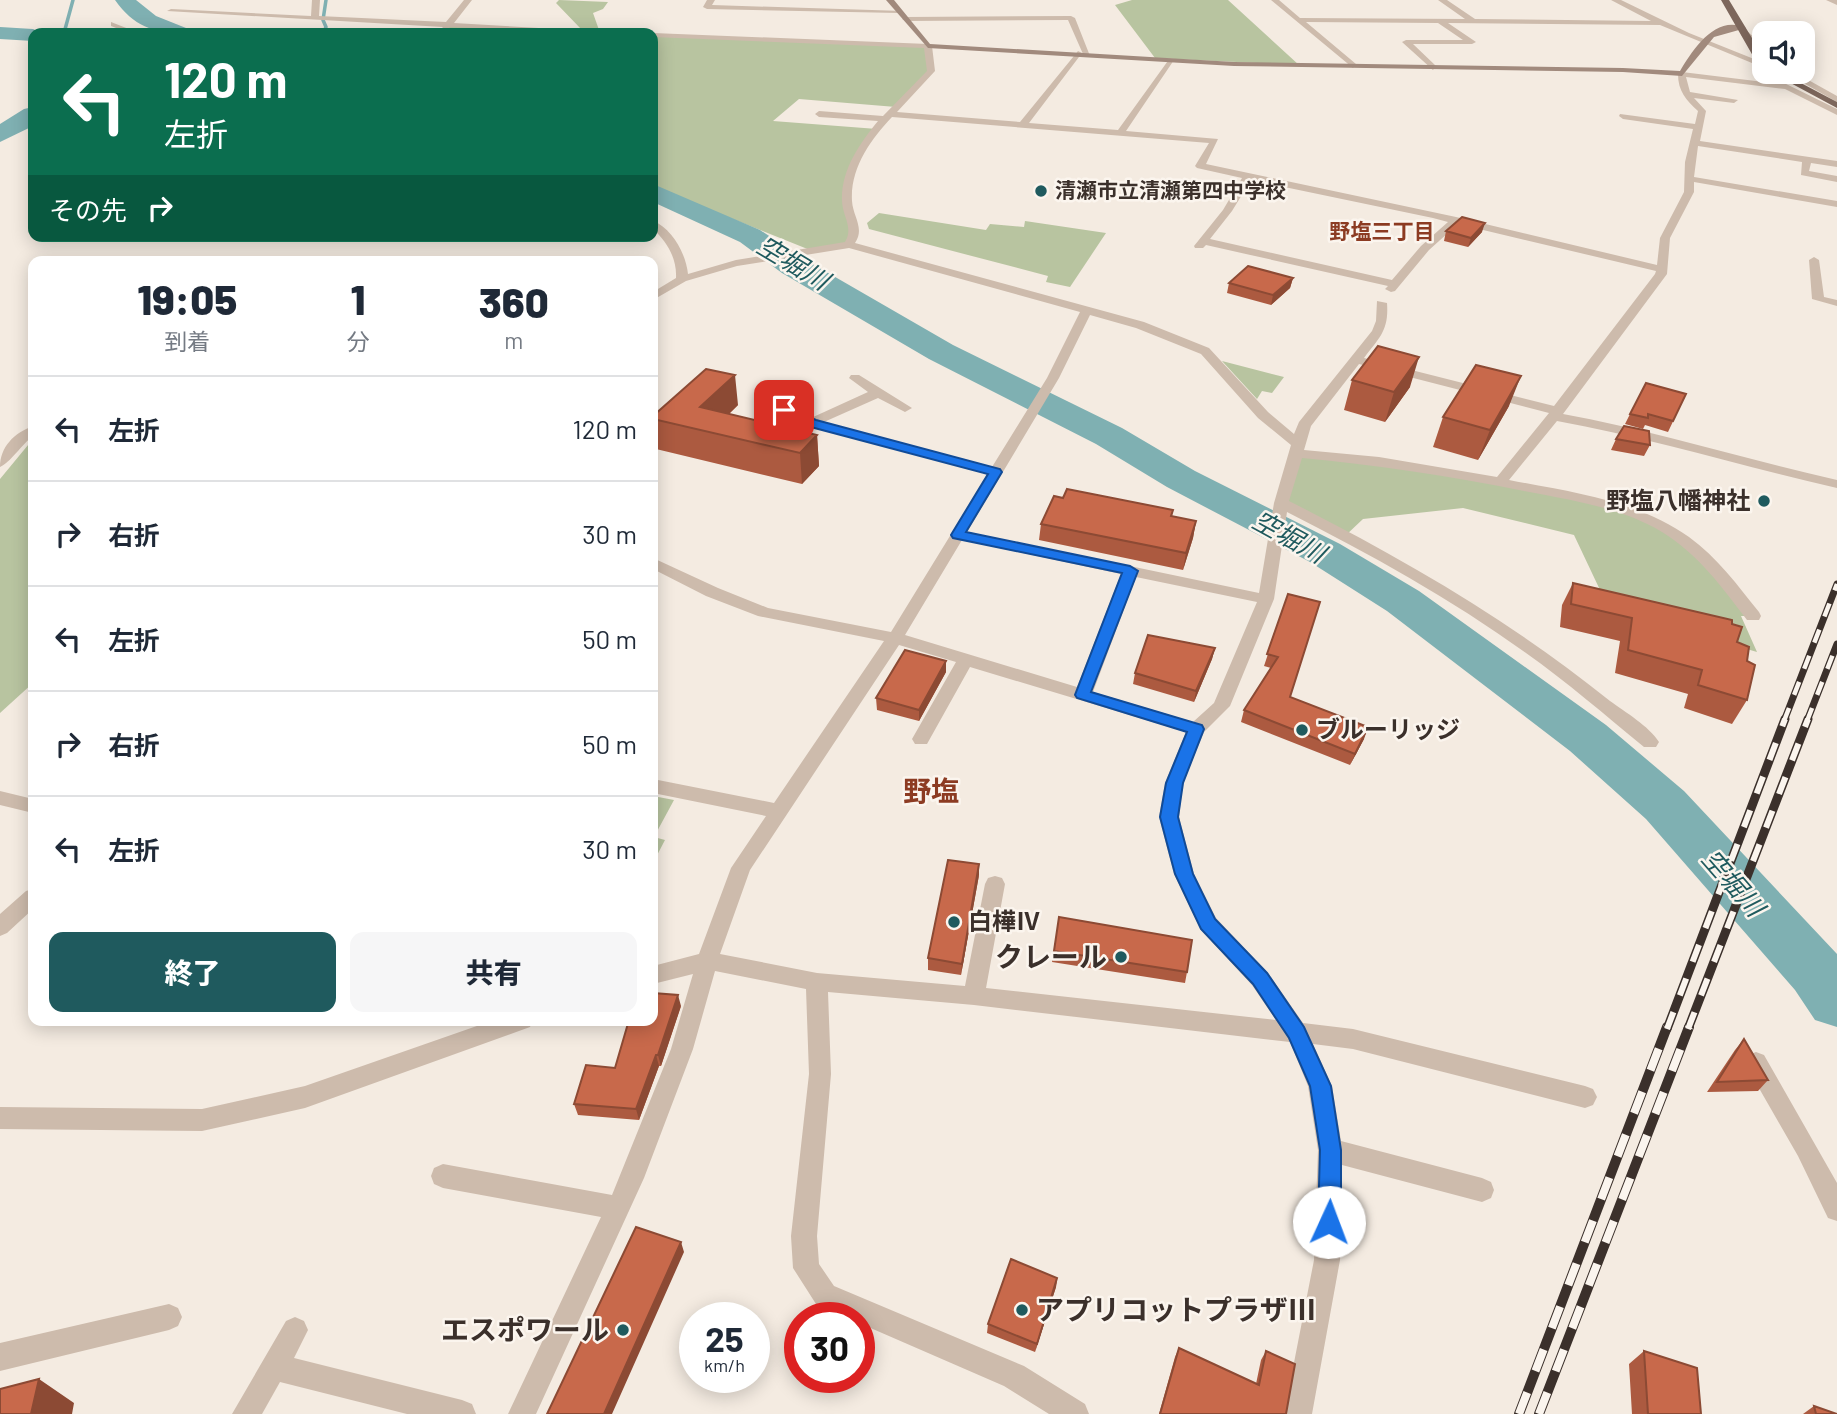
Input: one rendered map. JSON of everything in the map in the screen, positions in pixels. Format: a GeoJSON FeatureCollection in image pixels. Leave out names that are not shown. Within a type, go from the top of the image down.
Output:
{"type":"FeatureCollection","features":[{"type":"Feature","properties":{"kind":"main road"},"geometry":{"type":"LineString","coordinates":[[1725,0],[1752,46]]}},
{"type":"Feature","properties":{"kind":"main road"},"geometry":{"type":"LineString","coordinates":[[1797,84],[1837,105]]}},
{"type":"Feature","properties":{"kind":"street"},"geometry":{"type":"LineString","coordinates":[[186,0],[171,12],[514,28]]}},
{"type":"Feature","properties":{"kind":"street"},"geometry":{"type":"LineString","coordinates":[[316,0],[317,19]]}},
{"type":"Feature","properties":{"kind":"street"},"geometry":{"type":"LineString","coordinates":[[446,28],[468,0]]}},
{"type":"Feature","properties":{"kind":"street"},"geometry":{"type":"LineString","coordinates":[[711,0],[707,7],[899,11]]}},
{"type":"Feature","properties":{"kind":"street"},"geometry":{"type":"LineString","coordinates":[[831,9],[835,0]]}},
{"type":"Feature","properties":{"kind":"street"},"geometry":{"type":"LineString","coordinates":[[849,245],[855,237],[856,227],[847,206],[848,184],[858,155],[887,116],[931,71],[928,46],[890,0]]}},
{"type":"Feature","properties":{"kind":"street"},"geometry":{"type":"LineString","coordinates":[[1275,0],[1353,65]]}},
{"type":"Feature","properties":{"kind":"street"},"geometry":{"type":"LineString","coordinates":[[1442,0],[1473,20]]}},
{"type":"Feature","properties":{"kind":"street"},"geometry":{"type":"LineString","coordinates":[[1615,0],[1660,23],[1752,60]]}},
{"type":"Feature","properties":{"kind":"street"},"geometry":{"type":"LineString","coordinates":[[1830,0],[1837,2]]}},
{"type":"Feature","properties":{"kind":"street"},"geometry":{"type":"LineString","coordinates":[[1033,18],[1036,30]]}},
{"type":"Feature","properties":{"kind":"street"},"geometry":{"type":"LineString","coordinates":[[906,19],[1071,18],[1083,54]]}},
{"type":"Feature","properties":{"kind":"street"},"geometry":{"type":"LineString","coordinates":[[1299,20],[1660,23]]}},
{"type":"Feature","properties":{"kind":"street"},"geometry":{"type":"LineString","coordinates":[[1433,68],[1406,42],[1472,42],[1437,20]]}},
{"type":"Feature","properties":{"kind":"street"},"geometry":{"type":"LineString","coordinates":[[114,24],[123,28]]}},
{"type":"Feature","properties":{"kind":"street"},"geometry":{"type":"LineString","coordinates":[[1500,482],[1555,414],[1661,272],[1665,238],[1689,192],[1690,162],[1702,111],[1685,94],[1681,82],[1682,74],[1710,33],[1721,29],[1743,31],[1752,39]]}},
{"type":"Feature","properties":{"kind":"street"},"geometry":{"type":"LineString","coordinates":[[915,30],[929,30]]}},
{"type":"Feature","properties":{"kind":"street"},"geometry":{"type":"LineString","coordinates":[[658,35],[928,46],[1234,64],[1623,70],[1682,74],[1785,87]]}},
{"type":"Feature","properties":{"kind":"street"},"geometry":{"type":"LineString","coordinates":[[1702,41],[1837,112]]}},
{"type":"Feature","properties":{"kind":"street"},"geometry":{"type":"LineString","coordinates":[[1023,125],[1083,54]]}},
{"type":"Feature","properties":{"kind":"street"},"geometry":{"type":"LineString","coordinates":[[1121,132],[1170,60]]}},
{"type":"Feature","properties":{"kind":"street"},"geometry":{"type":"LineString","coordinates":[[1810,84],[1837,99]]}},
{"type":"Feature","properties":{"kind":"street"},"geometry":{"type":"LineString","coordinates":[[1685,94],[1734,100]]}},
{"type":"Feature","properties":{"kind":"street"},"geometry":{"type":"LineString","coordinates":[[819,114],[1023,125],[1215,141],[1200,166],[1456,220],[1661,272]]}},
{"type":"Feature","properties":{"kind":"street"},"geometry":{"type":"LineString","coordinates":[[1623,116],[1700,127]]}},
{"type":"Feature","properties":{"kind":"street"},"geometry":{"type":"LineString","coordinates":[[1696,143],[1837,164]]}},
{"type":"Feature","properties":{"kind":"street"},"geometry":{"type":"LineString","coordinates":[[1807,160],[1804,173],[1837,179]]}},
{"type":"Feature","properties":{"kind":"street"},"geometry":{"type":"LineString","coordinates":[[1248,176],[1227,211],[1201,244],[1321,266],[1392,287],[1425,248],[1456,220]]}},
{"type":"Feature","properties":{"kind":"street"},"geometry":{"type":"LineString","coordinates":[[1691,180],[1837,204]]}},
{"type":"Feature","properties":{"kind":"street"},"geometry":{"type":"LineString","coordinates":[[658,230],[673,246],[683,272],[682,279]]}},
{"type":"Feature","properties":{"kind":"street"},"geometry":{"type":"LineString","coordinates":[[658,294],[682,279],[736,263],[849,245],[1140,325],[1205,351],[1297,449],[1500,482],[1639,514],[1668,528],[1686,541],[1710,564],[1753,616]]}},
{"type":"Feature","properties":{"kind":"street"},"geometry":{"type":"LineString","coordinates":[[1814,260],[1818,299],[1837,303]]}},
{"type":"Feature","properties":{"kind":"street"},"geometry":{"type":"LineString","coordinates":[[1298,1414],[1327,1261],[1331,1150],[1320,1086],[1297,1033],[1260,978],[1208,924],[1184,874],[1169,817],[1174,783],[1196,729],[1221,706],[1266,599],[1281,505],[1304,425],[1378,332],[1382,321],[1381,303]]}},
{"type":"Feature","properties":{"kind":"street"},"geometry":{"type":"LineString","coordinates":[[522,1414],[632,1178],[682,1049],[707,961],[741,868],[895,638],[1051,380],[1086,312]]}},
{"type":"Feature","properties":{"kind":"street"},"geometry":{"type":"LineString","coordinates":[[1357,359],[1555,414],[1654,436],[1741,462],[1837,484]]}},
{"type":"Feature","properties":{"kind":"street"},"geometry":{"type":"LineString","coordinates":[[855,378],[905,408]]}},
{"type":"Feature","properties":{"kind":"street"},"geometry":{"type":"LineString","coordinates":[[811,423],[878,393]]}},
{"type":"Feature","properties":{"kind":"street"},"geometry":{"type":"LineString","coordinates":[[784,410],[811,423],[996,472]]}},
{"type":"Feature","properties":{"kind":"street"},"geometry":{"type":"LineString","coordinates":[[0,463],[15,444],[28,434]]}},
{"type":"Feature","properties":{"kind":"street"},"geometry":{"type":"LineString","coordinates":[[1281,505],[1420,576],[1477,612],[1534,651],[1650,742]]}},
{"type":"Feature","properties":{"kind":"street"},"geometry":{"type":"LineString","coordinates":[[957,535],[1266,599]]}},
{"type":"Feature","properties":{"kind":"street"},"geometry":{"type":"LineString","coordinates":[[658,565],[712,592],[764,612],[895,638],[1196,729]]}},
{"type":"Feature","properties":{"kind":"street"},"geometry":{"type":"LineString","coordinates":[[1083,695],[1130,571]]}},
{"type":"Feature","properties":{"kind":"street"},"geometry":{"type":"LineString","coordinates":[[921,739],[966,659]]}},
{"type":"Feature","properties":{"kind":"street"},"geometry":{"type":"LineString","coordinates":[[658,787],[779,811]]}},
{"type":"Feature","properties":{"kind":"street"},"geometry":{"type":"LineString","coordinates":[[0,798],[28,805]]}},
{"type":"Feature","properties":{"kind":"street"},"geometry":{"type":"LineString","coordinates":[[974,996],[995,884]]}},
{"type":"Feature","properties":{"kind":"street"},"geometry":{"type":"LineString","coordinates":[[0,927],[28,902]]}},
{"type":"Feature","properties":{"kind":"street"},"geometry":{"type":"LineString","coordinates":[[658,974],[707,961],[817,982],[974,996],[1353,1039],[1586,1097]]}},
{"type":"Feature","properties":{"kind":"street"},"geometry":{"type":"LineString","coordinates":[[817,982],[820,1074],[804,1236],[806,1268],[825,1295],[1014,1376],[1075,1414]]}},
{"type":"Feature","properties":{"kind":"street"},"geometry":{"type":"LineString","coordinates":[[0,1118],[202,1120],[305,1097],[505,1026]]}},
{"type":"Feature","properties":{"kind":"street"},"geometry":{"type":"LineString","coordinates":[[1746,1044],[1806,1148],[1837,1209]]}},
{"type":"Feature","properties":{"kind":"street"},"geometry":{"type":"LineString","coordinates":[[1331,1150],[1482,1190]]}},
{"type":"Feature","properties":{"kind":"street"},"geometry":{"type":"LineString","coordinates":[[443,1176],[618,1208]]}},
{"type":"Feature","properties":{"kind":"street"},"geometry":{"type":"LineString","coordinates":[[0,1357],[169,1317]]}},
{"type":"Feature","properties":{"kind":"street"},"geometry":{"type":"LineString","coordinates":[[246,1414],[295,1330]]}},
{"type":"Feature","properties":{"kind":"street"},"geometry":{"type":"LineString","coordinates":[[275,1367],[462,1414]]}},
{"type":"Feature","properties":{"kind":"green space"},"geometry":{"type":"Polygon","coordinates":[[[559,0],[608,2],[603,9],[593,13],[598,28],[580,28],[556,3],[559,0]]]}},
{"type":"Feature","properties":{"kind":"green space"},"geometry":{"type":"Polygon","coordinates":[[[1132,0],[1228,0],[1299,65],[1155,58],[1115,5],[1132,0]]]}},
{"type":"Feature","properties":{"kind":"green space"},"geometry":{"type":"Polygon","coordinates":[[[449,25],[514,28],[446,28],[449,25]]]}},
{"type":"Feature","properties":{"kind":"green space"},"geometry":{"type":"Polygon","coordinates":[[[658,35],[928,46],[931,71],[896,107],[799,99],[773,121],[877,129],[859,155],[849,176],[848,193],[854,226],[849,245],[815,252],[658,189],[658,35]]]}},
{"type":"Feature","properties":{"kind":"green space"},"geometry":{"type":"Polygon","coordinates":[[[879,213],[986,230],[990,224],[1024,227],[1025,221],[1106,233],[1070,287],[1046,282],[1048,276],[869,229],[867,223],[879,213]]]}},
{"type":"Feature","properties":{"kind":"green space"},"geometry":{"type":"Polygon","coordinates":[[[1222,361],[1284,377],[1272,393],[1262,391],[1257,399],[1222,361]]]}},
{"type":"Feature","properties":{"kind":"green space"},"geometry":{"type":"Polygon","coordinates":[[[28,445],[28,688],[0,713],[0,479],[28,445]]]}},
{"type":"Feature","properties":{"kind":"green space"},"geometry":{"type":"Polygon","coordinates":[[[1296,453],[1477,476],[1639,514],[1668,529],[1753,616],[1741,616],[1757,652],[1609,609],[1574,535],[1463,508],[1363,519],[1345,536],[1281,503],[1296,453]]]}},
{"type":"Feature","properties":{"kind":"green space"},"geometry":{"type":"Polygon","coordinates":[[[658,797],[674,800],[658,830],[658,797]]]}},
{"type":"Feature","properties":{"kind":"green space"},"geometry":{"type":"Polygon","coordinates":[[[658,838],[665,840],[658,853],[658,838]]]}},
{"type":"Feature","properties":{"kind":"building"},"geometry":{"type":"Polygon","coordinates":[[[1462,217],[1485,223],[1471,238],[1446,231],[1462,217]]]}},
{"type":"Feature","properties":{"kind":"building"},"geometry":{"type":"Polygon","coordinates":[[[1248,266],[1293,278],[1273,295],[1229,283],[1248,266]]]}},
{"type":"Feature","properties":{"kind":"building"},"geometry":{"type":"Polygon","coordinates":[[[1378,346],[1419,357],[1394,392],[1352,380],[1378,346]]]}},
{"type":"Feature","properties":{"kind":"building"},"geometry":{"type":"Polygon","coordinates":[[[1476,365],[1521,376],[1490,430],[1443,417],[1476,365]]]}},
{"type":"Feature","properties":{"kind":"building"},"geometry":{"type":"Polygon","coordinates":[[[706,369],[735,375],[700,407],[817,435],[800,453],[658,420],[658,412],[706,369]]]}},
{"type":"Feature","properties":{"kind":"building"},"geometry":{"type":"Polygon","coordinates":[[[1646,383],[1686,394],[1673,421],[1648,414],[1648,418],[1630,414],[1646,383]]]}},
{"type":"Feature","properties":{"kind":"building"},"geometry":{"type":"Polygon","coordinates":[[[1624,426],[1649,431],[1650,445],[1616,439],[1624,426]]]}},
{"type":"Feature","properties":{"kind":"building"},"geometry":{"type":"Polygon","coordinates":[[[1067,489],[1173,510],[1171,516],[1196,521],[1186,553],[1041,524],[1054,496],[1063,498],[1067,489]]]}},
{"type":"Feature","properties":{"kind":"building"},"geometry":{"type":"Polygon","coordinates":[[[1573,583],[1732,620],[1732,624],[1742,627],[1737,642],[1749,647],[1747,661],[1755,665],[1747,700],[1698,685],[1702,670],[1628,650],[1632,618],[1571,604],[1573,583]]]}},
{"type":"Feature","properties":{"kind":"building"},"geometry":{"type":"Polygon","coordinates":[[[1288,594],[1320,602],[1290,697],[1368,727],[1355,754],[1244,710],[1278,657],[1267,654],[1288,594]]]}},
{"type":"Feature","properties":{"kind":"building"},"geometry":{"type":"Polygon","coordinates":[[[1148,635],[1215,648],[1196,691],[1135,673],[1148,635]]]}},
{"type":"Feature","properties":{"kind":"building"},"geometry":{"type":"Polygon","coordinates":[[[905,650],[946,661],[919,710],[876,698],[905,650]]]}},
{"type":"Feature","properties":{"kind":"building","name":"白樺Ⅳ"},"geometry":{"type":"Polygon","coordinates":[[[948,860],[979,864],[962,964],[928,958],[948,860]]]}},
{"type":"Feature","properties":{"kind":"building","name":"クレール"},"geometry":{"type":"Polygon","coordinates":[[[1059,917],[1192,940],[1187,972],[1054,951],[1059,917]]]}},
{"type":"Feature","properties":{"kind":"building"},"geometry":{"type":"Polygon","coordinates":[[[658,993],[678,995],[636,1109],[574,1104],[586,1065],[615,1068],[627,1026],[658,1026],[658,993]]]}},
{"type":"Feature","properties":{"kind":"building"},"geometry":{"type":"Polygon","coordinates":[[[1744,1039],[1768,1080],[1717,1082],[1744,1039]]]}},
{"type":"Feature","properties":{"kind":"building","name":"エスポワール"},"geometry":{"type":"Polygon","coordinates":[[[636,1227],[681,1242],[604,1414],[547,1414],[636,1227]]]}},
{"type":"Feature","properties":{"kind":"building","name":"アプリコットプラザⅢ"},"geometry":{"type":"Polygon","coordinates":[[[1011,1259],[1057,1278],[1037,1344],[988,1324],[1011,1259]]]}},
{"type":"Feature","properties":{"kind":"building"},"geometry":{"type":"Polygon","coordinates":[[[1179,1348],[1259,1385],[1266,1351],[1295,1364],[1286,1414],[1160,1414],[1179,1348]]]}},
{"type":"Feature","properties":{"kind":"building"},"geometry":{"type":"Polygon","coordinates":[[[1644,1351],[1697,1368],[1701,1414],[1648,1414],[1644,1351]]]}},
{"type":"Feature","properties":{"kind":"building"},"geometry":{"type":"Polygon","coordinates":[[[39,1379],[31,1414],[0,1414],[0,1389],[39,1379]]]}},
{"type":"Feature","properties":{"kind":"building"},"geometry":{"type":"Polygon","coordinates":[[[1814,1406],[1837,1414],[1816,1414],[1814,1406]]]}},
{"type":"Feature","properties":{"kind":"waterway"},"geometry":{"type":"LineString","coordinates":[[65,28],[73,0]]}},
{"type":"Feature","properties":{"kind":"waterway","name":"空堀川"},"geometry":{"type":"LineString","coordinates":[[125,0],[148,20],[163,28]]}},
{"type":"Feature","properties":{"kind":"waterway"},"geometry":{"type":"LineString","coordinates":[[326,0],[323,20],[326,28]]}},
{"type":"Feature","properties":{"kind":"waterway"},"geometry":{"type":"LineString","coordinates":[[0,33],[28,35]]}},
{"type":"Feature","properties":{"kind":"waterway"},"geometry":{"type":"LineString","coordinates":[[0,134],[28,118]]}},
{"type":"Feature","properties":{"kind":"waterway","name":"空堀川"},"geometry":{"type":"LineString","coordinates":[[658,194],[750,236],[793,266],[941,352],[1109,436],[1181,479],[1325,553],[1403,601],[1588,738],[1665,805],[1816,972],[1837,1001]]}},
{"type":"Feature","properties":{"kind":"railway"},"geometry":{"type":"LineString","coordinates":[[1784,721],[1837,584]]}},
{"type":"Feature","properties":{"kind":"railway"},"geometry":{"type":"LineString","coordinates":[[1807,721],[1837,644]]}},
{"type":"Feature","properties":{"kind":"railway"},"geometry":{"type":"LineString","coordinates":[[1667,1029],[1785,719]]}},
{"type":"Feature","properties":{"kind":"railway"},"geometry":{"type":"LineString","coordinates":[[1688,1029],[1808,719]]}},
{"type":"Feature","properties":{"kind":"railway"},"geometry":{"type":"LineString","coordinates":[[1519,1414],[1667,1027]]}},
{"type":"Feature","properties":{"kind":"railway"},"geometry":{"type":"LineString","coordinates":[[1539,1414],[1689,1027]]}},
{"type":"Feature","properties":{"kind":"place","name":"清瀬市立清瀬第四中学校"},"geometry":{"type":"Point","coordinates":[1041,191]}},
{"type":"Feature","properties":{"kind":"place","name":"野塩八幡神社"},"geometry":{"type":"Point","coordinates":[1764,501]}},
{"type":"Feature","properties":{"kind":"place","name":"ブルーリッジ"},"geometry":{"type":"Point","coordinates":[1302,730]}},
{"type":"Feature","properties":{"kind":"place","name":"白樺Ⅳ"},"geometry":{"type":"Point","coordinates":[954,922]}},
{"type":"Feature","properties":{"kind":"place","name":"クレール"},"geometry":{"type":"Point","coordinates":[1121,957]}},
{"type":"Feature","properties":{"kind":"place","name":"アプリコットプラザⅢ"},"geometry":{"type":"Point","coordinates":[1022,1310]}},
{"type":"Feature","properties":{"kind":"place","name":"エスポワール"},"geometry":{"type":"Point","coordinates":[623,1330]}},
{"type":"Feature","properties":{"kind":"district","name":"野塩三丁目"},"geometry":{"type":"Point","coordinates":[1382,232]}},
{"type":"Feature","properties":{"kind":"district","name":"野塩"},"geometry":{"type":"Point","coordinates":[931,791]}},
{"type":"Feature","properties":{"kind":"route"},"geometry":{"type":"LineString","coordinates":[[784,410],[811,423],[996,472],[957,535],[1130,571],[1083,695],[1196,729],[1174,783],[1169,817],[1184,874],[1208,924],[1260,978],[1297,1033],[1320,1086],[1331,1150],[1329,1222]]}}]}
